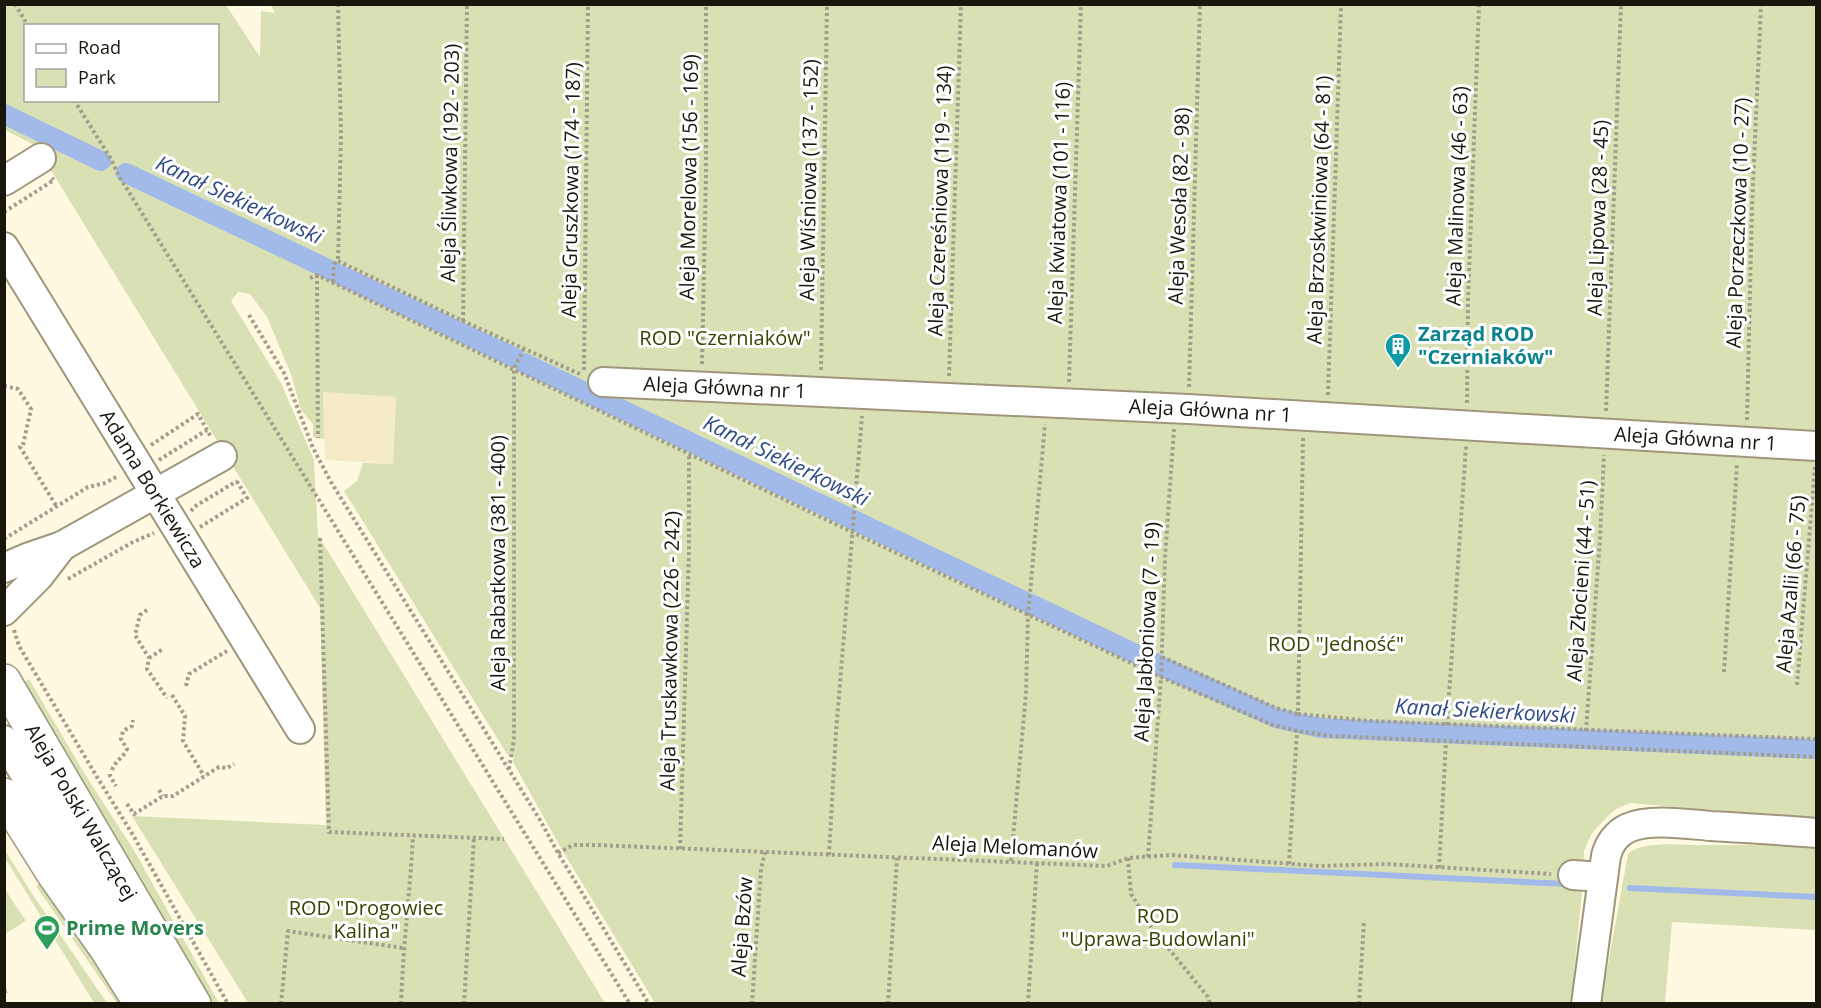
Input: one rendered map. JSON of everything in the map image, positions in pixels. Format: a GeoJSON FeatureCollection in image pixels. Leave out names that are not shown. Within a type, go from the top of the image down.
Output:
{"type":"FeatureCollection","features":[{"type":"Feature","properties":{"kind":"main road","name":"Aleja Polski Walczącej"},"geometry":{"type":"LineString","coordinates":[[4,681],[194,1004]]}},
{"type":"Feature","properties":{"kind":"main road"},"geometry":{"type":"LineString","coordinates":[[4,795],[141,1004]]}},
{"type":"Feature","properties":{"kind":"street"},"geometry":{"type":"LineString","coordinates":[[4,181],[41,158]]}},
{"type":"Feature","properties":{"kind":"street","name":"Adama Borkiewicza"},"geometry":{"type":"LineString","coordinates":[[4,247],[300,729]]}},
{"type":"Feature","properties":{"kind":"street","name":"Aleja Główna nr 1"},"geometry":{"type":"LineString","coordinates":[[594,379],[820,392],[1182,408],[1743,442],[1816,454]]}},
{"type":"Feature","properties":{"kind":"street"},"geometry":{"type":"LineString","coordinates":[[4,568],[62,546],[222,456]]}},
{"type":"Feature","properties":{"kind":"street"},"geometry":{"type":"LineString","coordinates":[[11,621],[39,576],[62,546]]}},
{"type":"Feature","properties":{"kind":"street"},"geometry":{"type":"LineString","coordinates":[[4,740],[167,1004]]}},
{"type":"Feature","properties":{"kind":"street"},"geometry":{"type":"LineString","coordinates":[[1586,1004],[1609,846],[1621,832],[1630,826],[1670,823],[1816,833]]}},
{"type":"Feature","properties":{"kind":"street"},"geometry":{"type":"LineString","coordinates":[[1573,875],[1603,878]]}},
{"type":"Feature","properties":{"kind":"path"},"geometry":{"type":"LineString","coordinates":[[15,4],[27,24]]}},
{"type":"Feature","properties":{"kind":"path"},"geometry":{"type":"LineString","coordinates":[[338,4],[341,134],[339,261]]}},
{"type":"Feature","properties":{"kind":"path","name":"Aleja Śliwkowa (192 - 203)"},"geometry":{"type":"LineString","coordinates":[[463,321],[466,4]]}},
{"type":"Feature","properties":{"kind":"path","name":"Aleja Gruszkowa (174 - 187)"},"geometry":{"type":"LineString","coordinates":[[588,4],[594,379]]}},
{"type":"Feature","properties":{"kind":"path","name":"Aleja Morelowa (156 - 169)"},"geometry":{"type":"LineString","coordinates":[[701,385],[706,172],[706,4]]}},
{"type":"Feature","properties":{"kind":"path","name":"Aleja Wiśniowa (137 - 152)"},"geometry":{"type":"LineString","coordinates":[[820,392],[827,4]]}},
{"type":"Feature","properties":{"kind":"path","name":"Aleja Czereśniowa (119 - 134)"},"geometry":{"type":"LineString","coordinates":[[948,398],[961,4]]}},
{"type":"Feature","properties":{"kind":"path","name":"Aleja Kwiatowa (101 - 116)"},"geometry":{"type":"LineString","coordinates":[[1011,861],[1026,693],[1028,615],[1057,403],[1081,4]]}},
{"type":"Feature","properties":{"kind":"path","name":"Aleja Wesoła (82 - 98)"},"geometry":{"type":"LineString","coordinates":[[1182,408],[1200,4]]}},
{"type":"Feature","properties":{"kind":"path","name":"Aleja Brzoskwiniowa (64 - 81)"},"geometry":{"type":"LineString","coordinates":[[1298,714],[1341,4]]}},
{"type":"Feature","properties":{"kind":"path","name":"Aleja Malinowa (46 - 63)"},"geometry":{"type":"LineString","coordinates":[[1447,724],[1467,426],[1468,299],[1479,4]]}},
{"type":"Feature","properties":{"kind":"path","name":"Aleja Lipowa (28 - 45)"},"geometry":{"type":"LineString","coordinates":[[1605,434],[1621,4]]}},
{"type":"Feature","properties":{"kind":"path","name":"Aleja Porzeczkowa (10 - 27)"},"geometry":{"type":"LineString","coordinates":[[1724,672],[1743,442],[1761,4]]}},
{"type":"Feature","properties":{"kind":"path"},"geometry":{"type":"LineString","coordinates":[[75,102],[111,159],[118,176],[630,1004]]}},
{"type":"Feature","properties":{"kind":"path"},"geometry":{"type":"LineString","coordinates":[[333,282],[334,264],[339,261]]}},
{"type":"Feature","properties":{"kind":"path"},"geometry":{"type":"LineString","coordinates":[[339,261],[463,321],[594,379]]}},
{"type":"Feature","properties":{"kind":"path"},"geometry":{"type":"LineString","coordinates":[[317,275],[318,438]]}},
{"type":"Feature","properties":{"kind":"path"},"geometry":{"type":"LineString","coordinates":[[310,278],[317,275],[333,282],[854,533],[1161,677],[1273,725],[1331,736],[1816,757]]}},
{"type":"Feature","properties":{"kind":"path"},"geometry":{"type":"LineString","coordinates":[[249,315],[284,374],[313,448],[331,482],[560,852],[649,1004]]}},
{"type":"Feature","properties":{"kind":"path"},"geometry":{"type":"LineString","coordinates":[[514,369],[524,348]]}},
{"type":"Feature","properties":{"kind":"path","name":"Aleja Rabatkowa (381 - 400)"},"geometry":{"type":"LineString","coordinates":[[509,770],[514,739],[514,369]]}},
{"type":"Feature","properties":{"kind":"path"},"geometry":{"type":"LineString","coordinates":[[4,386],[18,389],[31,409],[23,446],[20,447],[57,507]]}},
{"type":"Feature","properties":{"kind":"path"},"geometry":{"type":"LineString","coordinates":[[829,855],[836,732],[864,394]]}},
{"type":"Feature","properties":{"kind":"path","name":"Aleja Jabłoniowa (7 - 19)"},"geometry":{"type":"LineString","coordinates":[[1148,857],[1161,677],[1165,557],[1182,408]]}},
{"type":"Feature","properties":{"kind":"path"},"geometry":{"type":"LineString","coordinates":[[149,458],[158,460],[207,430]]}},
{"type":"Feature","properties":{"kind":"path","name":"Aleja Złocieni (44 - 51)"},"geometry":{"type":"LineString","coordinates":[[1586,731],[1605,434]]}},
{"type":"Feature","properties":{"kind":"path","name":"Aleja Truskawkowa (226 - 242)"},"geometry":{"type":"LineString","coordinates":[[680,849],[689,550],[689,454]]}},
{"type":"Feature","properties":{"kind":"path","name":"Aleja Azalii (66 - 75)"},"geometry":{"type":"LineString","coordinates":[[1797,685],[1816,454]]}},
{"type":"Feature","properties":{"kind":"path"},"geometry":{"type":"LineString","coordinates":[[4,539],[88,487],[105,483],[126,471]]}},
{"type":"Feature","properties":{"kind":"path"},"geometry":{"type":"LineString","coordinates":[[186,517],[194,507],[237,481]]}},
{"type":"Feature","properties":{"kind":"path"},"geometry":{"type":"LineString","coordinates":[[62,584],[133,542],[162,530]]}},
{"type":"Feature","properties":{"kind":"path"},"geometry":{"type":"LineString","coordinates":[[320,538],[329,832],[504,839]]}},
{"type":"Feature","properties":{"kind":"path"},"geometry":{"type":"LineString","coordinates":[[147,609],[140,615],[135,635],[149,658],[147,669],[167,699]]}},
{"type":"Feature","properties":{"kind":"path"},"geometry":{"type":"LineString","coordinates":[[11,621],[19,646],[133,835],[228,1004]]}},
{"type":"Feature","properties":{"kind":"path"},"geometry":{"type":"LineString","coordinates":[[149,658],[163,649]]}},
{"type":"Feature","properties":{"kind":"path"},"geometry":{"type":"LineString","coordinates":[[186,686],[189,674],[228,650]]}},
{"type":"Feature","properties":{"kind":"path"},"geometry":{"type":"LineString","coordinates":[[1162,657],[1276,708],[1298,714],[1330,718],[1586,731],[1816,739]]}},
{"type":"Feature","properties":{"kind":"path"},"geometry":{"type":"LineString","coordinates":[[172,695],[185,716],[183,741],[204,776]]}},
{"type":"Feature","properties":{"kind":"path"},"geometry":{"type":"LineString","coordinates":[[116,786],[110,776],[111,772],[114,763],[124,756],[127,749],[121,739],[123,731],[132,726],[133,720]]}},
{"type":"Feature","properties":{"kind":"path"},"geometry":{"type":"LineString","coordinates":[[1290,864],[1298,731]]}},
{"type":"Feature","properties":{"kind":"path"},"geometry":{"type":"LineString","coordinates":[[1439,868],[1446,742]]}},
{"type":"Feature","properties":{"kind":"path"},"geometry":{"type":"LineString","coordinates":[[127,804],[134,814],[163,796],[173,796],[219,767],[227,768],[234,764]]}},
{"type":"Feature","properties":{"kind":"path"},"geometry":{"type":"LineString","coordinates":[[159,790],[163,796]]}},
{"type":"Feature","properties":{"kind":"path"},"geometry":{"type":"LineString","coordinates":[[401,1004],[403,948],[413,836]]}},
{"type":"Feature","properties":{"kind":"path"},"geometry":{"type":"LineString","coordinates":[[464,1004],[474,838]]}},
{"type":"Feature","properties":{"kind":"path","name":"Aleja Melomanów"},"geometry":{"type":"LineString","coordinates":[[560,852],[573,845],[597,845],[1107,866],[1128,858],[1172,855],[1320,866],[1386,864],[1573,875]]}},
{"type":"Feature","properties":{"kind":"path","name":"Aleja Bzów"},"geometry":{"type":"LineString","coordinates":[[752,1004],[761,869],[765,852]]}},
{"type":"Feature","properties":{"kind":"path"},"geometry":{"type":"LineString","coordinates":[[888,1004],[897,858]]}},
{"type":"Feature","properties":{"kind":"path"},"geometry":{"type":"LineString","coordinates":[[1128,858],[1131,894],[1152,928],[1208,997],[1210,1004]]}},
{"type":"Feature","properties":{"kind":"path"},"geometry":{"type":"LineString","coordinates":[[1028,1004],[1037,862]]}},
{"type":"Feature","properties":{"kind":"path"},"geometry":{"type":"LineString","coordinates":[[1359,1004],[1364,920]]}},
{"type":"Feature","properties":{"kind":"path"},"geometry":{"type":"LineString","coordinates":[[281,1004],[288,931],[403,948]]}},
{"type":"Feature","properties":{"kind":"shaded area"},"geometry":{"type":"Polygon","coordinates":[[[322,392],[396,397],[393,464],[325,460],[322,392]]]}},
{"type":"Feature","properties":{"kind":"green space"},"geometry":{"type":"Polygon","coordinates":[[[270,4],[1816,5],[1816,819],[1630,803],[1616,809],[1592,833],[1584,851],[1571,1003],[655,1003],[562,850],[513,762],[514,757],[507,754],[344,491],[357,481],[363,463],[393,464],[396,397],[323,392],[324,439],[313,437],[313,424],[301,410],[291,374],[267,317],[250,294],[238,292],[231,301],[281,383],[314,460],[318,535],[605,1003],[248,1003],[132,816],[326,825],[320,608],[36,146],[5,130],[4,5],[226,5],[260,57],[261,11],[275,13],[270,4]]]}},
{"type":"Feature","properties":{"kind":"green space"},"geometry":{"type":"Polygon","coordinates":[[[29,679],[86,776],[135,852],[219,1003],[209,1003],[146,888],[25,682],[29,679]]]}},
{"type":"Feature","properties":{"kind":"green space"},"geometry":{"type":"Polygon","coordinates":[[[1652,845],[1777,845],[1816,849],[1816,930],[1672,922],[1665,1003],[1601,1003],[1628,854],[1652,845]]]}},
{"type":"Feature","properties":{"kind":"green space"},"geometry":{"type":"Polygon","coordinates":[[[5,850],[107,1003],[94,1003],[5,858],[5,850]]]}},
{"type":"Feature","properties":{"kind":"green space"},"geometry":{"type":"Polygon","coordinates":[[[43,882],[125,1003],[117,1003],[36,886],[43,882]]]}},
{"type":"Feature","properties":{"kind":"green space"},"geometry":{"type":"Polygon","coordinates":[[[4,888],[26,921],[5,934],[4,934],[4,888]]]}},
{"type":"Feature","properties":{"kind":"waterway","name":"Kanał Siekierkowski"},"geometry":{"type":"LineString","coordinates":[[4,114],[101,161]]}},
{"type":"Feature","properties":{"kind":"waterway","name":"Kanał Siekierkowski"},"geometry":{"type":"LineString","coordinates":[[126,173],[332,271]]}},
{"type":"Feature","properties":{"kind":"waterway","name":"Kanał Siekierkowski"},"geometry":{"type":"LineString","coordinates":[[336,273],[515,358]]}},
{"type":"Feature","properties":{"kind":"waterway","name":"Kanał Siekierkowski"},"geometry":{"type":"LineString","coordinates":[[524,363],[1028,603]]}},
{"type":"Feature","properties":{"kind":"waterway","name":"Kanał Siekierkowski"},"geometry":{"type":"LineString","coordinates":[[1031,604],[1157,664]]}},
{"type":"Feature","properties":{"kind":"waterway","name":"Kanał Siekierkowski"},"geometry":{"type":"LineString","coordinates":[[1163,667],[1276,718],[1321,728],[1816,749]]}},
{"type":"Feature","properties":{"kind":"waterway"},"geometry":{"type":"LineString","coordinates":[[1175,865],[1567,884]]}},
{"type":"Feature","properties":{"kind":"waterway"},"geometry":{"type":"LineString","coordinates":[[1630,888],[1816,897]]}},
{"type":"Feature","properties":{"kind":"place","name":"Zarząd ROD \"Czerniaków\""},"geometry":{"type":"Point","coordinates":[1398,369]}},
{"type":"Feature","properties":{"kind":"place","name":"Prime Movers"},"geometry":{"type":"Point","coordinates":[47,951]}},
{"type":"Feature","properties":{"kind":"park label","name":"ROD \"Czerniaków\""},"geometry":{"type":"Point","coordinates":[725,338]}},
{"type":"Feature","properties":{"kind":"park label","name":"ROD \"Jedność\""},"geometry":{"type":"Point","coordinates":[1336,644]}},
{"type":"Feature","properties":{"kind":"park label","name":"ROD \"Drogowiec Kalina\""},"geometry":{"type":"Point","coordinates":[366,920]}},
{"type":"Feature","properties":{"kind":"park label","name":"ROD \"Uprawa-Budowlani\""},"geometry":{"type":"Point","coordinates":[1158,928]}}]}
